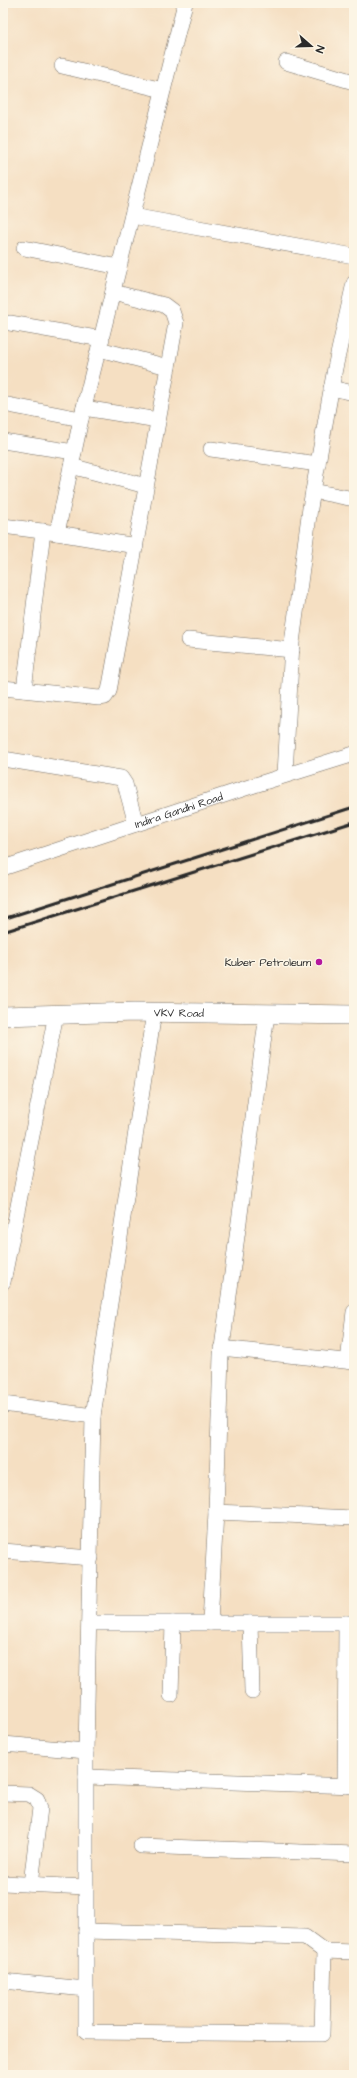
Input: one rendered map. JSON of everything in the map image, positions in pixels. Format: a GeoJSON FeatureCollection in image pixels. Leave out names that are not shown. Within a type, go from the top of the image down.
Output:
{"type":"FeatureCollection","features":[{"type":"Feature","properties":{"kind":"main road","name":"VKV Road"},"geometry":{"type":"LineString","coordinates":[[3,1016],[154,1012],[354,1015]]}},
{"type":"Feature","properties":{"kind":"street"},"geometry":{"type":"LineString","coordinates":[[24,690],[50,532],[72,459],[82,413],[185,3]]}},
{"type":"Feature","properties":{"kind":"street"},"geometry":{"type":"LineString","coordinates":[[286,62],[354,82]]}},
{"type":"Feature","properties":{"kind":"street"},"geometry":{"type":"LineString","coordinates":[[62,66],[163,90]]}},
{"type":"Feature","properties":{"kind":"street"},"geometry":{"type":"LineString","coordinates":[[132,216],[354,256]]}},
{"type":"Feature","properties":{"kind":"street"},"geometry":{"type":"LineString","coordinates":[[24,248],[119,267]]}},
{"type":"Feature","properties":{"kind":"street"},"geometry":{"type":"LineString","coordinates":[[285,775],[292,650],[313,492],[331,388],[354,283]]}},
{"type":"Feature","properties":{"kind":"street"},"geometry":{"type":"LineString","coordinates":[[3,688],[99,698],[105,697],[109,691],[176,323],[172,311],[164,305],[113,292]]}},
{"type":"Feature","properties":{"kind":"street"},"geometry":{"type":"LineString","coordinates":[[10,323],[100,344],[168,367]]}},
{"type":"Feature","properties":{"kind":"street"},"geometry":{"type":"LineString","coordinates":[[331,388],[354,393]]}},
{"type":"Feature","properties":{"kind":"street"},"geometry":{"type":"LineString","coordinates":[[3,404],[158,420]]}},
{"type":"Feature","properties":{"kind":"street"},"geometry":{"type":"LineString","coordinates":[[3,441],[72,459],[146,486]]}},
{"type":"Feature","properties":{"kind":"street"},"geometry":{"type":"LineString","coordinates":[[211,449],[318,464]]}},
{"type":"Feature","properties":{"kind":"street"},"geometry":{"type":"LineString","coordinates":[[313,492],[354,499]]}},
{"type":"Feature","properties":{"kind":"street"},"geometry":{"type":"LineString","coordinates":[[3,526],[136,546]]}},
{"type":"Feature","properties":{"kind":"street"},"geometry":{"type":"LineString","coordinates":[[188,640],[292,650]]}},
{"type":"Feature","properties":{"kind":"street","name":"Indira Gandhi Road"},"geometry":{"type":"LineString","coordinates":[[3,868],[285,775],[354,754]]}},
{"type":"Feature","properties":{"kind":"street"},"geometry":{"type":"LineString","coordinates":[[3,759],[120,778],[125,784],[136,824]]}},
{"type":"Feature","properties":{"kind":"street"},"geometry":{"type":"LineString","coordinates":[[154,1012],[93,1416],[86,1751],[86,2032],[322,2034],[324,1951]]}},
{"type":"Feature","properties":{"kind":"street"},"geometry":{"type":"LineString","coordinates":[[3,1282],[56,1014]]}},
{"type":"Feature","properties":{"kind":"street"},"geometry":{"type":"LineString","coordinates":[[210,1623],[216,1512],[221,1348],[267,1014]]}},
{"type":"Feature","properties":{"kind":"street"},"geometry":{"type":"LineString","coordinates":[[221,1348],[351,1361],[354,1312]]}},
{"type":"Feature","properties":{"kind":"street"},"geometry":{"type":"LineString","coordinates":[[3,1404],[93,1416]]}},
{"type":"Feature","properties":{"kind":"street"},"geometry":{"type":"LineString","coordinates":[[216,1512],[354,1518]]}},
{"type":"Feature","properties":{"kind":"street"},"geometry":{"type":"LineString","coordinates":[[3,1551],[91,1558]]}},
{"type":"Feature","properties":{"kind":"street"},"geometry":{"type":"LineString","coordinates":[[86,1778],[350,1786],[350,1623],[89,1623]]}},
{"type":"Feature","properties":{"kind":"street"},"geometry":{"type":"LineString","coordinates":[[171,1695],[173,1623]]}},
{"type":"Feature","properties":{"kind":"street"},"geometry":{"type":"LineString","coordinates":[[250,1623],[252,1691]]}},
{"type":"Feature","properties":{"kind":"street"},"geometry":{"type":"LineString","coordinates":[[3,1744],[86,1751]]}},
{"type":"Feature","properties":{"kind":"street"},"geometry":{"type":"LineString","coordinates":[[3,1793],[29,1794],[37,1799],[40,1808],[31,1884]]}},
{"type":"Feature","properties":{"kind":"street"},"geometry":{"type":"LineString","coordinates":[[141,1846],[354,1854]]}},
{"type":"Feature","properties":{"kind":"street"},"geometry":{"type":"LineString","coordinates":[[3,1883],[86,1887]]}},
{"type":"Feature","properties":{"kind":"street"},"geometry":{"type":"LineString","coordinates":[[86,1931],[305,1937],[324,1951],[354,1952]]}},
{"type":"Feature","properties":{"kind":"street"},"geometry":{"type":"LineString","coordinates":[[3,1981],[86,1989]]}},
{"type":"Feature","properties":{"kind":"railway"},"geometry":{"type":"LineString","coordinates":[[3,919],[354,807]]}},
{"type":"Feature","properties":{"kind":"railway"},"geometry":{"type":"LineString","coordinates":[[3,932],[354,822]]}},
{"type":"Feature","properties":{"kind":"place","name":"Kuber Petroleum"},"geometry":{"type":"Point","coordinates":[319,962]}}]}
